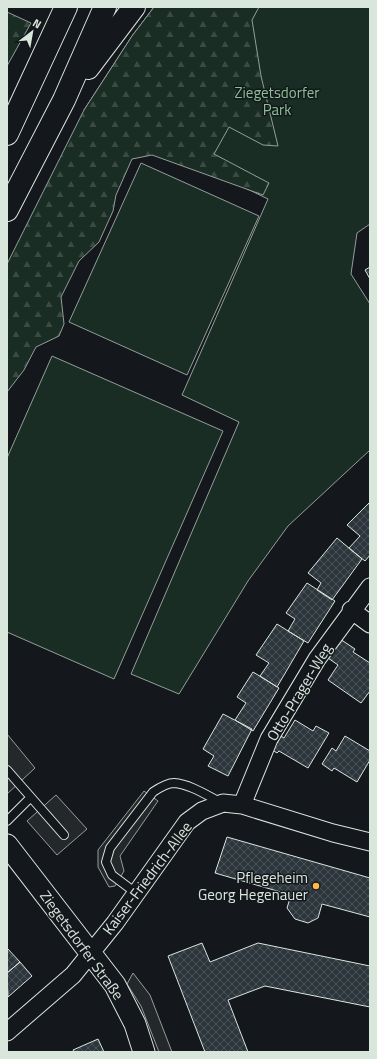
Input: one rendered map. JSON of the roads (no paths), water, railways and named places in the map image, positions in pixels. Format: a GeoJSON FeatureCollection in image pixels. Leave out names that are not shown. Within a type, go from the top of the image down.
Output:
{"type":"FeatureCollection","features":[{"type":"Feature","properties":{"kind":"highway"},"geometry":{"type":"LineString","coordinates":[[7,134],[66,7]]}},
{"type":"Feature","properties":{"kind":"highway"},"geometry":{"type":"LineString","coordinates":[[7,210],[64,100],[105,7]]}},
{"type":"Feature","properties":{"kind":"highway"},"geometry":{"type":"LineString","coordinates":[[64,100],[134,7]]}},
{"type":"Feature","properties":{"kind":"street","name":"Otto-Prager-Weg"},"geometry":{"type":"LineString","coordinates":[[242,805],[269,739],[317,659],[351,610],[370,587]]}},
{"type":"Feature","properties":{"kind":"street"},"geometry":{"type":"LineString","coordinates":[[351,610],[370,624]]}},
{"type":"Feature","properties":{"kind":"street","name":"Kaiser-Friedrich-Allee"},"geometry":{"type":"LineString","coordinates":[[7,1032],[73,975],[136,893],[187,822],[202,811],[223,803],[242,805],[334,833],[370,842]]}},
{"type":"Feature","properties":{"kind":"street","name":"Ziegetsdorfer Straße"},"geometry":{"type":"LineString","coordinates":[[7,845],[115,985],[135,1024],[144,1052]]}},
{"type":"Feature","properties":{"kind":"lane"},"geometry":{"type":"LineString","coordinates":[[7,770],[64,835]]}},
{"type":"Feature","properties":{"kind":"lane"},"geometry":{"type":"LineString","coordinates":[[136,893],[112,875],[106,862],[110,848],[153,792],[162,786],[174,783],[199,791],[223,803]]}},
{"type":"Feature","properties":{"kind":"lane"},"geometry":{"type":"LineString","coordinates":[[7,821],[30,798]]}},
{"type":"Feature","properties":{"kind":"place","name":"Pflegeheim Georg Hegenauer"},"geometry":{"type":"Point","coordinates":[316,886]}},
{"type":"Feature","properties":{"kind":"park label","name":"Ziegetsdorfer Park"},"geometry":{"type":"Point","coordinates":[277,100]}}]}
